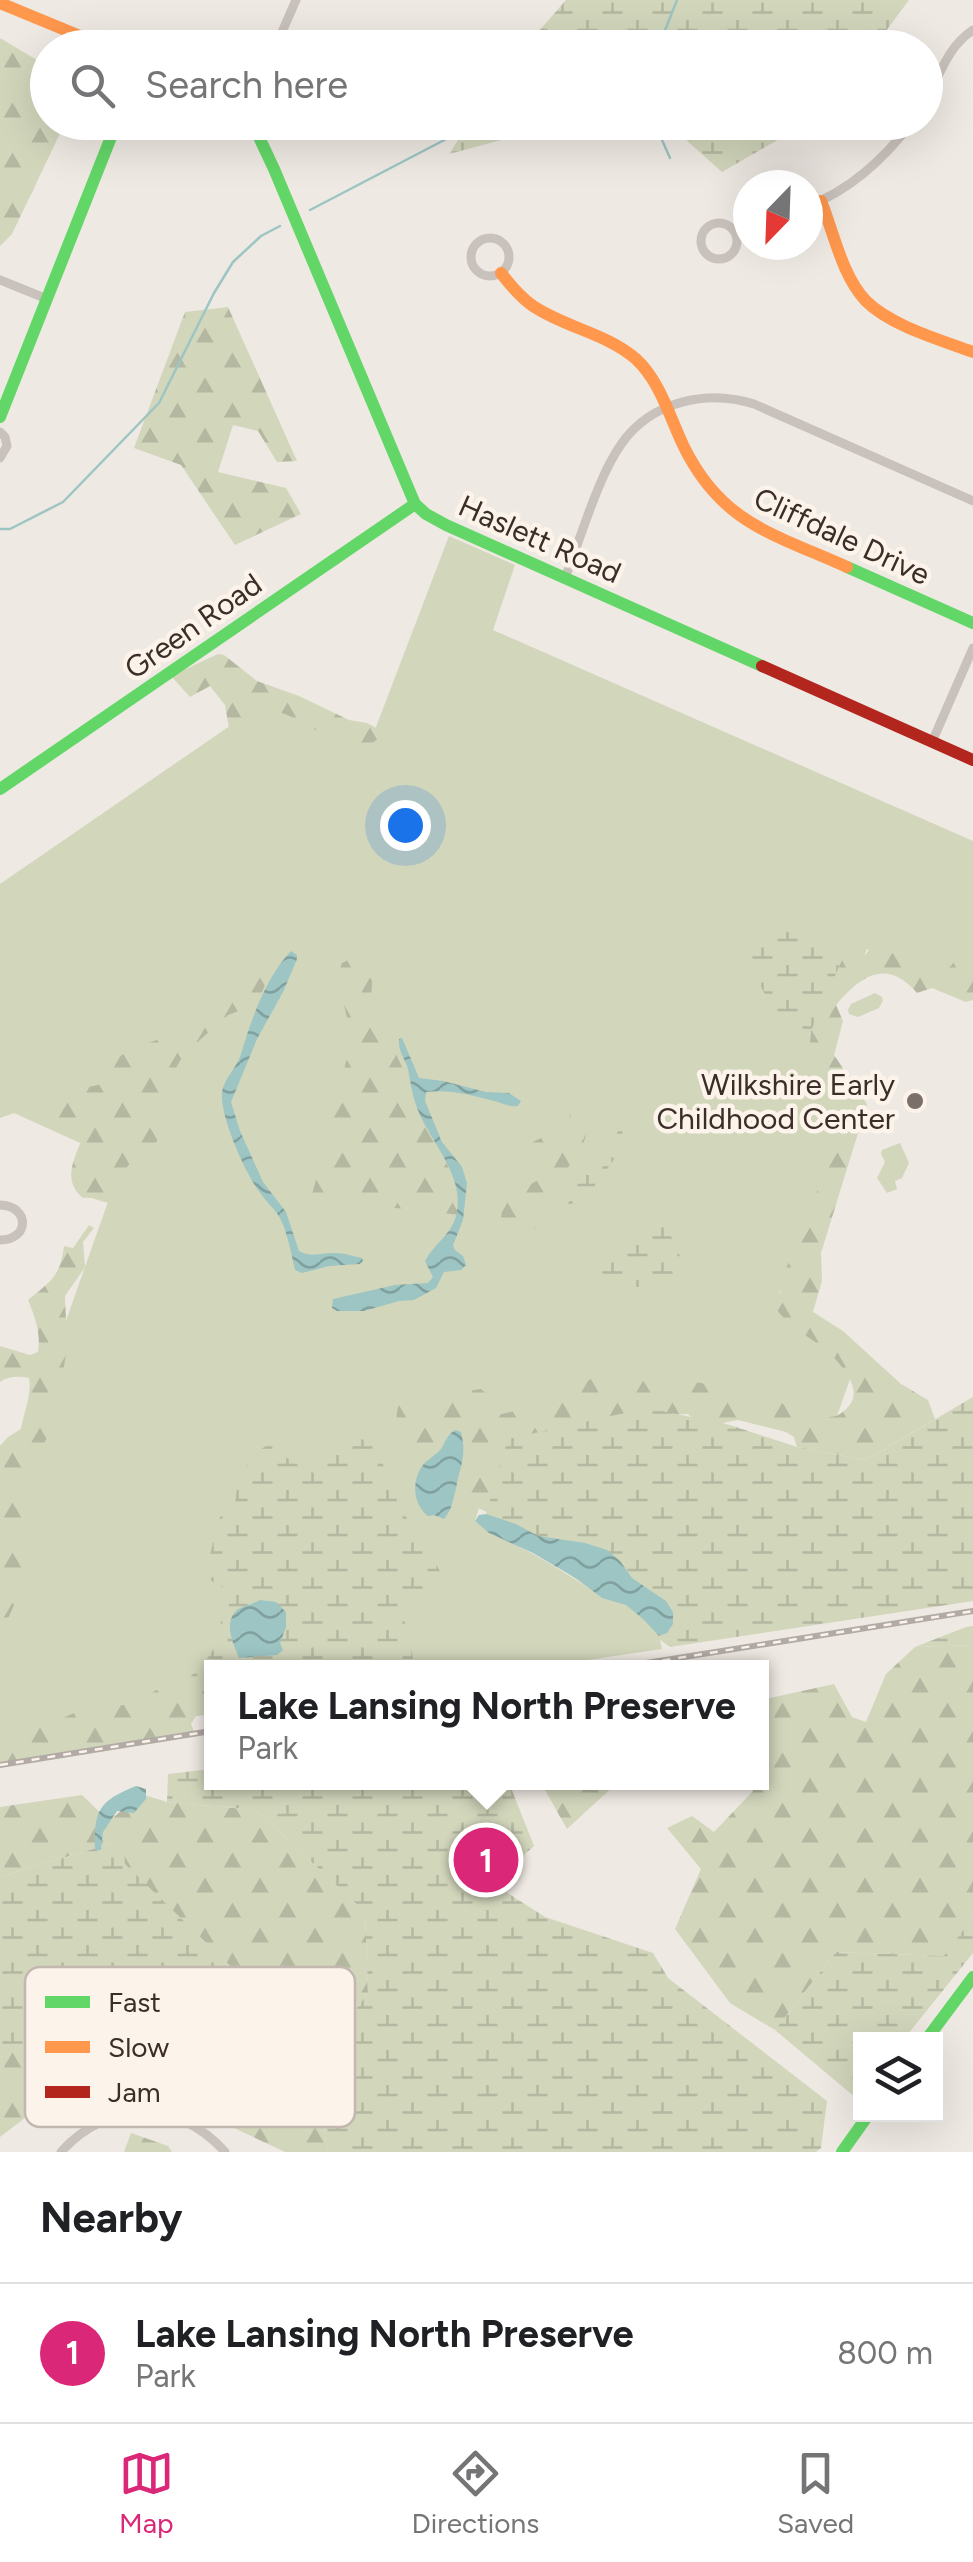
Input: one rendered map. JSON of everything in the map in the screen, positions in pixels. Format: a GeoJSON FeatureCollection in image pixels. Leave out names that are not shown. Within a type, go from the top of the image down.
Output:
{"type":"FeatureCollection","features":[{"type":"Feature","properties":{"kind":"street"},"geometry":{"type":"LineString","coordinates":[[282,30],[296,0]]}},
{"type":"Feature","properties":{"kind":"street"},"geometry":{"type":"LineString","coordinates":[[0,4],[64,30]]}},
{"type":"Feature","properties":{"kind":"street"},"geometry":{"type":"LineString","coordinates":[[943,65],[962,37],[973,30]]}},
{"type":"Feature","properties":{"kind":"street"},"geometry":{"type":"LineString","coordinates":[[0,417],[110,140]]}},
{"type":"Feature","properties":{"kind":"street","name":"Haslett Road"},"geometry":{"type":"LineString","coordinates":[[261,140],[415,504],[426,514],[973,760]]}},
{"type":"Feature","properties":{"kind":"street"},"geometry":{"type":"LineString","coordinates":[[823,198],[876,163],[896,140]]}},
{"type":"Feature","properties":{"kind":"street"},"geometry":{"type":"LineString","coordinates":[[823,219],[866,302],[973,352]]}},
{"type":"Feature","properties":{"kind":"street"},"geometry":{"type":"LineString","coordinates":[[724,224],[736,234],[736,246],[728,257],[714,259],[703,250],[701,236],[710,225],[724,224]]}},
{"type":"Feature","properties":{"kind":"street","name":"Cliffdale Drive"},"geometry":{"type":"LineString","coordinates":[[492,239],[505,246],[508,260],[501,273],[487,276],[474,269],[471,255],[478,242],[492,239]]}},
{"type":"Feature","properties":{"kind":"street","name":"Cliffdale Drive"},"geometry":{"type":"LineString","coordinates":[[501,273],[512,289],[535,308],[626,351],[641,364],[654,380],[706,487],[735,515],[973,623]]}},
{"type":"Feature","properties":{"kind":"street"},"geometry":{"type":"LineString","coordinates":[[0,280],[47,299]]}},
{"type":"Feature","properties":{"kind":"street"},"geometry":{"type":"LineString","coordinates":[[565,578],[614,455],[648,418],[685,401],[714,396],[742,400],[973,501]]}},
{"type":"Feature","properties":{"kind":"street"},"geometry":{"type":"LineString","coordinates":[[0,432],[6,446],[0,458]]}},
{"type":"Feature","properties":{"kind":"street","name":"Green Road"},"geometry":{"type":"LineString","coordinates":[[0,789],[415,504]]}},
{"type":"Feature","properties":{"kind":"street"},"geometry":{"type":"LineString","coordinates":[[932,742],[973,648]]}},
{"type":"Feature","properties":{"kind":"street"},"geometry":{"type":"LineString","coordinates":[[0,1205],[16,1209],[22,1222],[14,1238],[0,1240]]}},
{"type":"Feature","properties":{"kind":"street"},"geometry":{"type":"LineString","coordinates":[[932,2032],[973,1977]]}},
{"type":"Feature","properties":{"kind":"street"},"geometry":{"type":"LineString","coordinates":[[842,2152],[863,2122]]}},
{"type":"Feature","properties":{"kind":"street"},"geometry":{"type":"LineString","coordinates":[[61,2152],[91,2127]]}},
{"type":"Feature","properties":{"kind":"street"},"geometry":{"type":"LineString","coordinates":[[194,2127],[225,2152]]}},
{"type":"Feature","properties":{"kind":"green space"},"geometry":{"type":"Polygon","coordinates":[[[566,0],[909,0],[887,30],[540,30],[566,0]]]}},
{"type":"Feature","properties":{"kind":"green space"},"geometry":{"type":"Polygon","coordinates":[[[0,38],[30,56],[30,140],[57,140],[12,234],[0,246],[0,38]]]}},
{"type":"Feature","properties":{"kind":"green space"},"geometry":{"type":"Polygon","coordinates":[[[458,140],[501,140],[449,154],[458,140]]]}},
{"type":"Feature","properties":{"kind":"green space"},"geometry":{"type":"Polygon","coordinates":[[[686,140],[778,140],[722,172],[686,140]]]}},
{"type":"Feature","properties":{"kind":"green space"},"geometry":{"type":"Polygon","coordinates":[[[228,307],[297,461],[277,462],[258,431],[233,425],[218,472],[286,488],[301,514],[235,545],[181,465],[134,448],[185,312],[228,307]]]}},
{"type":"Feature","properties":{"kind":"green space"},"geometry":{"type":"Polygon","coordinates":[[[449,536],[515,565],[493,630],[973,841],[973,957],[960,989],[867,949],[859,966],[847,961],[809,1057],[854,1078],[857,1091],[779,1293],[855,1365],[831,1433],[662,1399],[501,1433],[475,1521],[557,1568],[659,1636],[662,1649],[588,1660],[204,1660],[204,1715],[13,1743],[0,1738],[0,1508],[122,1162],[14,1113],[0,1118],[0,884],[266,701],[371,740],[449,536]]]}},
{"type":"Feature","properties":{"kind":"green space"},"geometry":{"type":"Polygon","coordinates":[[[218,654],[257,681],[384,732],[372,743],[357,746],[324,735],[274,710],[259,709],[231,740],[225,705],[210,686],[190,697],[171,676],[218,654]]]}},
{"type":"Feature","properties":{"kind":"green space"},"geometry":{"type":"Polygon","coordinates":[[[773,929],[844,955],[811,1031],[809,1049],[781,1018],[752,963],[758,936],[773,929]]]}},
{"type":"Feature","properties":{"kind":"green space"},"geometry":{"type":"Polygon","coordinates":[[[879,947],[933,972],[943,971],[952,965],[959,952],[969,952],[973,947],[973,1000],[966,1002],[932,988],[917,993],[906,982],[884,974],[864,979],[836,1005],[843,1021],[834,1055],[867,1104],[821,1253],[822,1281],[813,1312],[843,1331],[901,1384],[928,1400],[935,1419],[866,1460],[797,1447],[794,1437],[786,1432],[738,1420],[717,1426],[695,1421],[688,1414],[664,1415],[489,1513],[456,1498],[466,1453],[458,1426],[450,1427],[436,1450],[422,1460],[398,1428],[399,1405],[417,1398],[481,1389],[498,1415],[563,1399],[602,1373],[624,1384],[640,1376],[655,1399],[672,1383],[689,1381],[823,1417],[837,1415],[852,1402],[854,1392],[845,1371],[777,1310],[782,1279],[852,1104],[808,1060],[811,1031],[845,953],[859,957],[870,948],[879,947]]]}},
{"type":"Feature","properties":{"kind":"green space"},"geometry":{"type":"Polygon","coordinates":[[[374,948],[371,1000],[471,1216],[311,1199],[347,1058],[348,1023],[338,985],[339,972],[342,963],[374,948]]]}},
{"type":"Feature","properties":{"kind":"green space"},"geometry":{"type":"Polygon","coordinates":[[[271,971],[255,1009],[228,1015],[184,1054],[173,1073],[173,1099],[155,1146],[126,1169],[112,1203],[83,1198],[71,1177],[81,1134],[62,1125],[57,1115],[68,1100],[78,1091],[107,1081],[111,1063],[129,1050],[173,1034],[251,976],[271,971]]]}},
{"type":"Feature","properties":{"kind":"green space"},"geometry":{"type":"Polygon","coordinates":[[[875,993],[883,1000],[879,1008],[858,1017],[849,1014],[851,1004],[875,993]]]}},
{"type":"Feature","properties":{"kind":"green space"},"geometry":{"type":"Polygon","coordinates":[[[573,1099],[597,1100],[582,1148],[574,1155],[564,1177],[544,1189],[542,1197],[552,1205],[547,1217],[532,1230],[513,1237],[509,1224],[501,1218],[503,1200],[538,1180],[538,1176],[528,1175],[526,1151],[536,1140],[572,1125],[568,1109],[573,1099]]]}},
{"type":"Feature","properties":{"kind":"green space"},"geometry":{"type":"Polygon","coordinates":[[[618,1131],[628,1136],[626,1143],[579,1207],[567,1213],[580,1178],[608,1152],[618,1131]]]}},
{"type":"Feature","properties":{"kind":"green space"},"geometry":{"type":"Polygon","coordinates":[[[900,1143],[909,1163],[902,1178],[895,1181],[897,1189],[887,1193],[877,1178],[885,1162],[882,1150],[900,1143]]]}},
{"type":"Feature","properties":{"kind":"green space"},"geometry":{"type":"Polygon","coordinates":[[[654,1218],[679,1252],[678,1281],[671,1288],[609,1286],[601,1274],[604,1261],[643,1237],[654,1218]]]}},
{"type":"Feature","properties":{"kind":"green space"},"geometry":{"type":"Polygon","coordinates":[[[89,1225],[94,1228],[83,1242],[85,1267],[65,1296],[69,1338],[58,1399],[48,1436],[19,1493],[36,1495],[43,1502],[41,1521],[22,1532],[31,1546],[15,1603],[0,1636],[0,1446],[21,1429],[30,1384],[29,1378],[21,1377],[0,1382],[0,1346],[30,1355],[38,1352],[38,1332],[28,1300],[53,1278],[64,1246],[73,1248],[89,1225]]]}},
{"type":"Feature","properties":{"kind":"green space"},"geometry":{"type":"Polygon","coordinates":[[[973,1397],[973,1601],[670,1647],[486,1514],[508,1439],[647,1408],[730,1425],[797,1447],[866,1460],[973,1397]]]}},
{"type":"Feature","properties":{"kind":"green space"},"geometry":{"type":"Polygon","coordinates":[[[352,1436],[379,1445],[395,1496],[440,1571],[404,1618],[413,1660],[206,1660],[219,1641],[221,1622],[232,1593],[205,1577],[218,1521],[226,1515],[238,1520],[235,1500],[247,1465],[269,1444],[295,1464],[352,1436]]]}},
{"type":"Feature","properties":{"kind":"green space"},"geometry":{"type":"Polygon","coordinates":[[[973,1626],[973,1645],[915,1647],[966,1627],[973,1626]]]}},
{"type":"Feature","properties":{"kind":"green space"},"geometry":{"type":"Polygon","coordinates":[[[973,1645],[973,1917],[945,1956],[836,1952],[775,2030],[730,2003],[675,1929],[701,1869],[667,1828],[692,1816],[714,1832],[752,1790],[769,1790],[769,1698],[834,1684],[852,1717],[866,1722],[886,1674],[915,1647],[973,1645]]]}},
{"type":"Feature","properties":{"kind":"green space"},"geometry":{"type":"Polygon","coordinates":[[[204,1663],[204,1696],[166,1701],[204,1663]]]}},
{"type":"Feature","properties":{"kind":"green space"},"geometry":{"type":"Polygon","coordinates":[[[176,1678],[204,1691],[204,1704],[191,1724],[195,1734],[0,1762],[0,1731],[7,1719],[30,1726],[102,1705],[132,1705],[176,1678]]]}},
{"type":"Feature","properties":{"kind":"green space"},"geometry":{"type":"Polygon","coordinates":[[[204,1770],[204,1790],[512,1790],[534,1846],[492,1883],[545,1917],[653,1953],[668,1978],[827,2101],[821,2148],[816,2152],[329,2152],[324,2127],[355,2127],[355,2010],[368,1993],[365,1912],[256,1810],[167,1802],[168,1774],[204,1770]]]}},
{"type":"Feature","properties":{"kind":"green space"},"geometry":{"type":"Polygon","coordinates":[[[545,1790],[609,1790],[567,1829],[545,1790]]]}},
{"type":"Feature","properties":{"kind":"green space"},"geometry":{"type":"Polygon","coordinates":[[[141,1794],[167,1802],[256,1810],[365,1912],[368,1993],[355,2010],[355,1967],[231,1967],[124,1864],[116,1842],[0,1877],[0,1807],[82,1795],[109,1821],[141,1794]]]}},
{"type":"Feature","properties":{"kind":"green space"},"geometry":{"type":"Polygon","coordinates":[[[116,1842],[124,1848],[125,1864],[231,1967],[25,1967],[25,2046],[0,2058],[0,1877],[116,1842]]]}},
{"type":"Feature","properties":{"kind":"green space"},"geometry":{"type":"Polygon","coordinates":[[[973,1917],[973,1953],[910,2032],[853,2032],[853,2095],[775,2030],[836,1952],[944,1956],[973,1917]]]}},
{"type":"Feature","properties":{"kind":"green space"},"geometry":{"type":"Polygon","coordinates":[[[25,2046],[25,2118],[0,2137],[0,2058],[25,2046]]]}},
{"type":"Feature","properties":{"kind":"green space"},"geometry":{"type":"Polygon","coordinates":[[[232,2127],[324,2127],[329,2152],[285,2152],[232,2127]]]}},
{"type":"Feature","properties":{"kind":"green space"},"geometry":{"type":"Polygon","coordinates":[[[131,2133],[168,2146],[172,2152],[124,2152],[131,2133]]]}},
{"type":"Feature","properties":{"kind":"water"},"geometry":{"type":"Polygon","coordinates":[[[291,951],[297,959],[231,1102],[263,1182],[286,1212],[299,1251],[312,1255],[341,1254],[363,1261],[302,1273],[295,1270],[280,1218],[242,1161],[230,1132],[222,1095],[260,1000],[291,951]]]}},
{"type":"Feature","properties":{"kind":"water"},"geometry":{"type":"Polygon","coordinates":[[[402,1038],[419,1078],[509,1093],[521,1101],[512,1106],[460,1093],[426,1092],[425,1101],[442,1142],[462,1167],[467,1183],[463,1220],[453,1245],[466,1265],[461,1270],[444,1272],[436,1288],[414,1300],[364,1311],[337,1311],[332,1308],[333,1299],[395,1285],[428,1283],[433,1277],[425,1261],[456,1216],[457,1189],[418,1109],[400,1048],[402,1038]]]}},
{"type":"Feature","properties":{"kind":"water"},"geometry":{"type":"Polygon","coordinates":[[[455,1430],[461,1432],[463,1455],[452,1505],[444,1519],[428,1516],[417,1499],[417,1478],[423,1465],[455,1430]]]}},
{"type":"Feature","properties":{"kind":"water"},"geometry":{"type":"Polygon","coordinates":[[[486,1514],[538,1536],[607,1550],[632,1578],[666,1601],[673,1612],[673,1624],[659,1636],[626,1605],[602,1598],[533,1553],[489,1533],[475,1521],[486,1514]]]}},
{"type":"Feature","properties":{"kind":"water"},"geometry":{"type":"Polygon","coordinates":[[[260,1600],[276,1602],[286,1612],[280,1643],[283,1650],[277,1655],[239,1658],[230,1633],[233,1615],[260,1600]]]}},
{"type":"Feature","properties":{"kind":"water"},"geometry":{"type":"Polygon","coordinates":[[[136,1786],[146,1789],[146,1799],[134,1813],[117,1811],[103,1832],[101,1850],[95,1850],[101,1809],[113,1797],[136,1786]]]}},
{"type":"Feature","properties":{"kind":"waterway"},"geometry":{"type":"LineString","coordinates":[[665,30],[677,0]]}},
{"type":"Feature","properties":{"kind":"waterway"},"geometry":{"type":"LineString","coordinates":[[310,210],[444,140]]}},
{"type":"Feature","properties":{"kind":"waterway"},"geometry":{"type":"LineString","coordinates":[[662,140],[670,158]]}},
{"type":"Feature","properties":{"kind":"waterway"},"geometry":{"type":"LineString","coordinates":[[0,529],[10,529],[63,502],[159,403],[233,262],[261,236],[280,226]]}},
{"type":"Feature","properties":{"kind":"railway"},"geometry":{"type":"LineString","coordinates":[[665,1660],[973,1611]]}},
{"type":"Feature","properties":{"kind":"railway"},"geometry":{"type":"LineString","coordinates":[[0,1765],[204,1732]]}},
{"type":"Feature","properties":{"kind":"traffic: fast"},"geometry":{"type":"LineString","coordinates":[[0,417],[110,140]]}},
{"type":"Feature","properties":{"kind":"traffic: fast"},"geometry":{"type":"LineString","coordinates":[[260,140],[415,504],[446,525],[762,666]]}},
{"type":"Feature","properties":{"kind":"traffic: fast"},"geometry":{"type":"LineString","coordinates":[[0,789],[415,504]]}},
{"type":"Feature","properties":{"kind":"traffic: fast"},"geometry":{"type":"LineString","coordinates":[[847,567],[973,623]]}},
{"type":"Feature","properties":{"kind":"traffic: fast"},"geometry":{"type":"LineString","coordinates":[[932,2032],[973,1977]]}},
{"type":"Feature","properties":{"kind":"traffic: fast"},"geometry":{"type":"LineString","coordinates":[[842,2152],[863,2122]]}},
{"type":"Feature","properties":{"kind":"traffic: slow"},"geometry":{"type":"LineString","coordinates":[[0,3],[65,30]]}},
{"type":"Feature","properties":{"kind":"traffic: slow"},"geometry":{"type":"LineString","coordinates":[[823,206],[845,267],[866,301],[902,325],[973,352]]}},
{"type":"Feature","properties":{"kind":"traffic: slow"},"geometry":{"type":"LineString","coordinates":[[501,273],[533,306],[612,343],[636,359],[658,389],[699,473],[733,510],[773,535],[847,567]]}},
{"type":"Feature","properties":{"kind":"traffic: jam"},"geometry":{"type":"LineString","coordinates":[[762,666],[973,760]]}},
{"type":"Feature","properties":{"kind":"place","name":"Wilkshire Early Childhood Center"},"geometry":{"type":"Point","coordinates":[915,1101]}},
{"type":"Feature","properties":{"kind":"place","name":"Lake Lansing North Preserve"},"geometry":{"type":"Point","coordinates":[486,1860]}}]}
